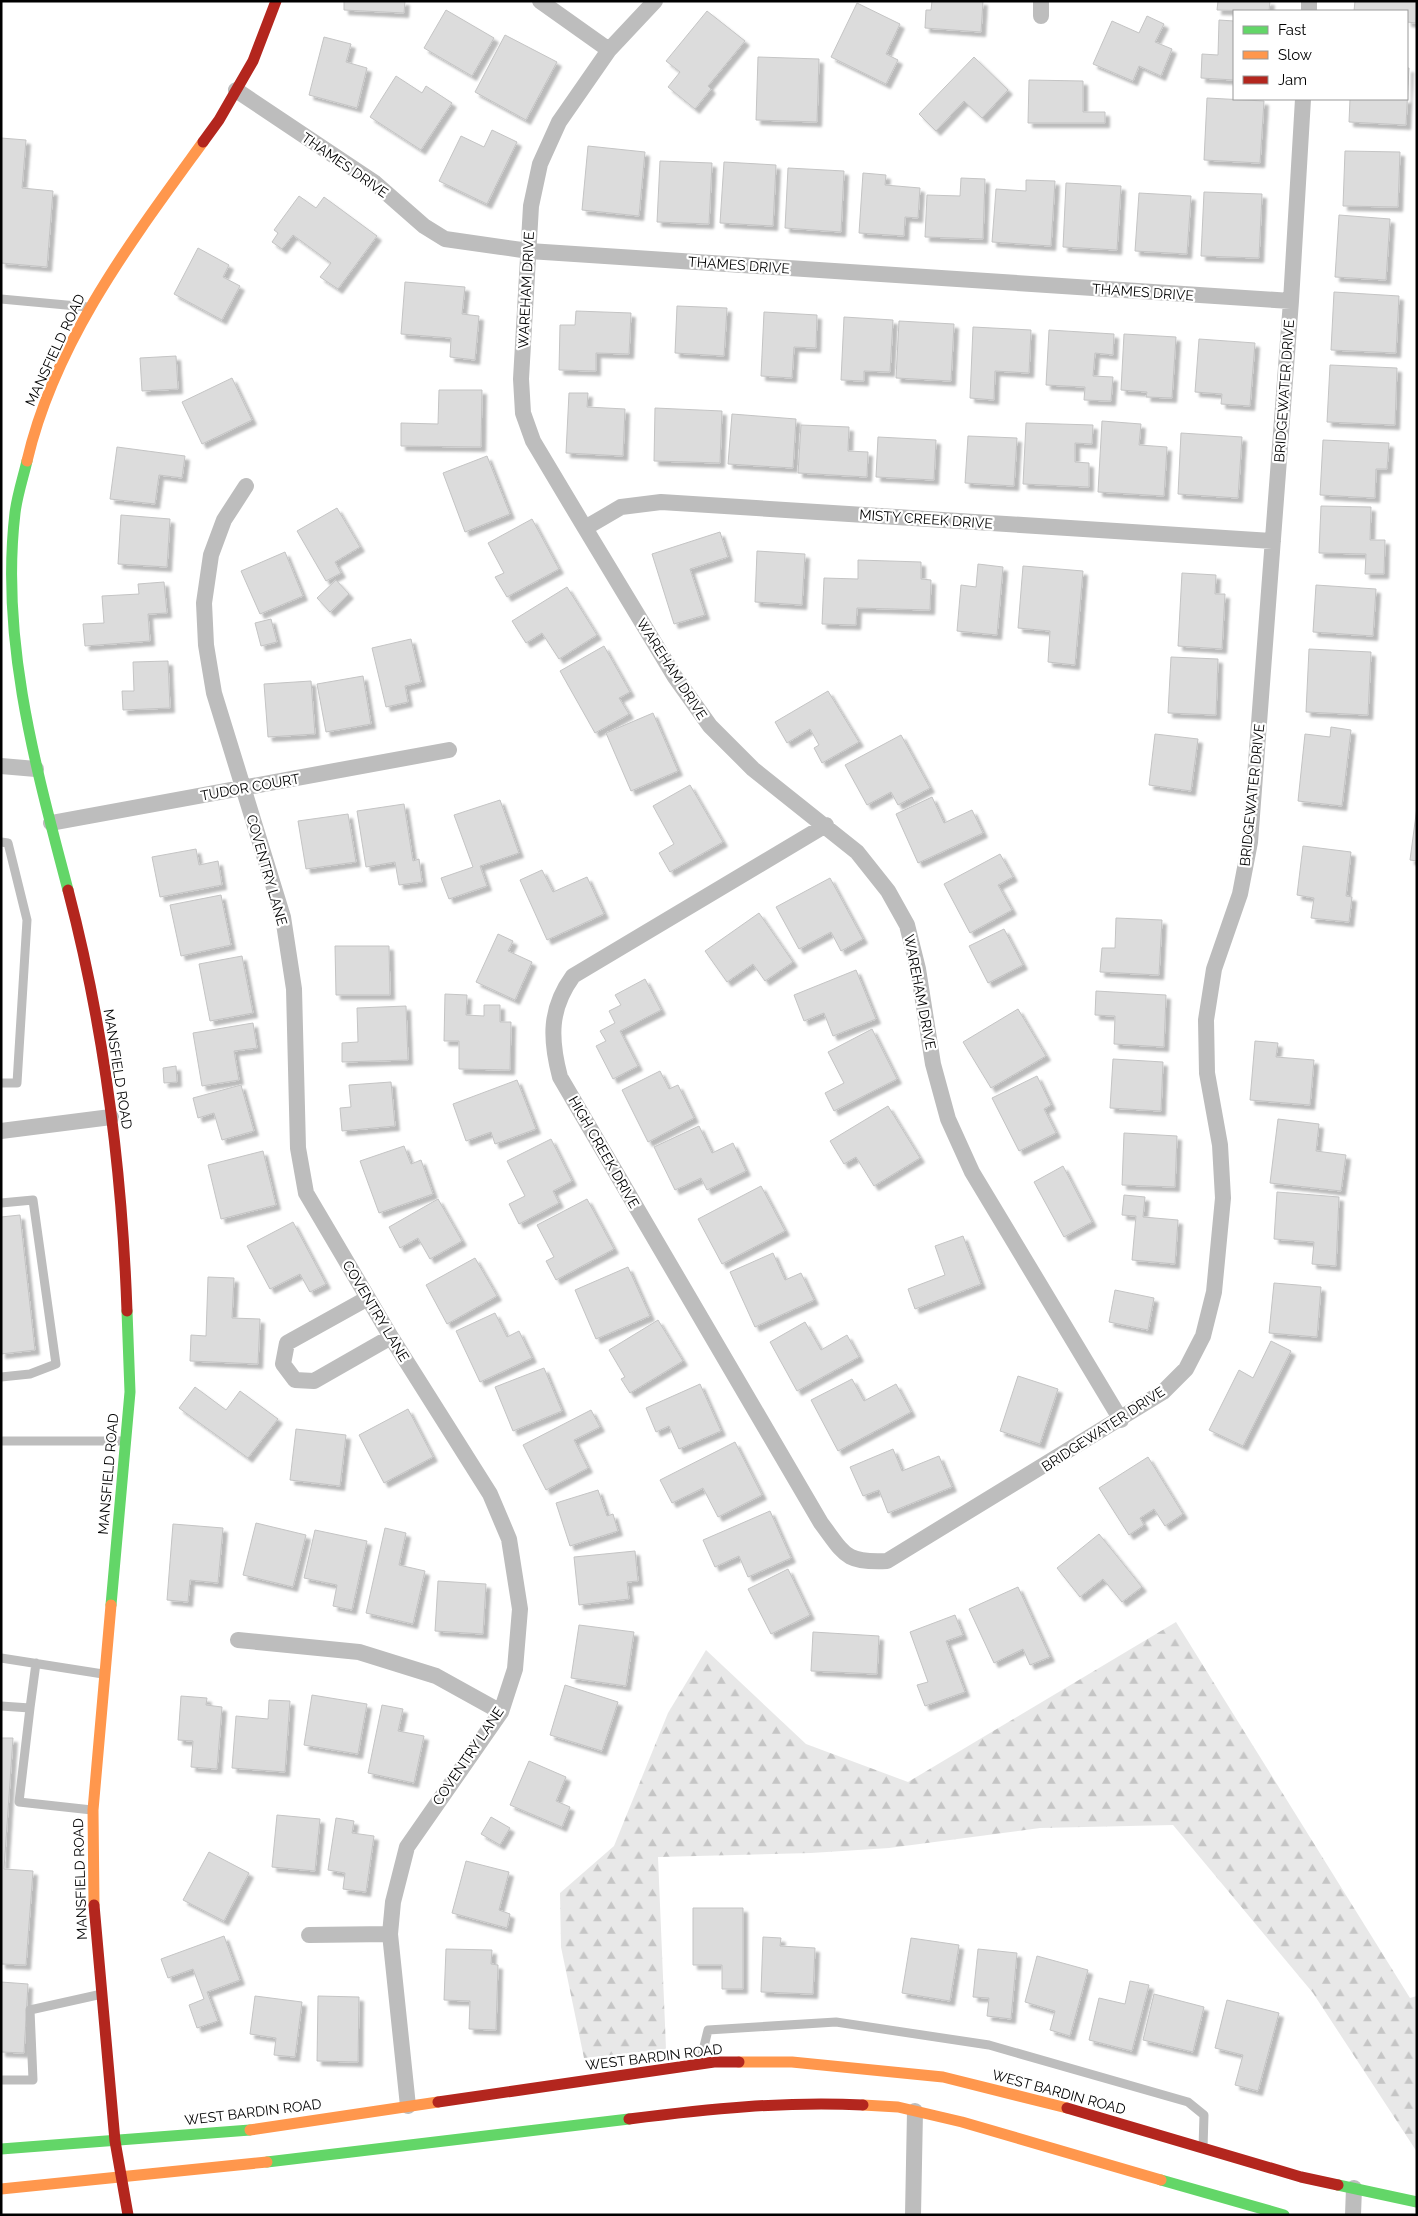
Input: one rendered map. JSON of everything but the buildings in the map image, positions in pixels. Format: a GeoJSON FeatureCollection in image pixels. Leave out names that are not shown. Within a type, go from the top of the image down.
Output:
{"type":"FeatureCollection","features":[{"type":"Feature","properties":{"kind":"main road","name":"MANSFIELD ROAD"},"geometry":{"type":"LineString","coordinates":[[128,2215],[115,2141],[94,1911],[93,1810],[130,1392],[125,1254],[112,1118],[86,959],[36,769],[14,644],[6,560],[29,452],[49,393],[90,308],[124,251],[218,120],[253,61],[276,1]]}},
{"type":"Feature","properties":{"kind":"main road","name":"WEST BARDIN ROAD"},"geometry":{"type":"LineString","coordinates":[[1,2149],[256,2129],[714,2062],[792,2062],[943,2078],[1047,2102],[1301,2177],[1417,2202]]}},
{"type":"Feature","properties":{"kind":"main road"},"geometry":{"type":"LineString","coordinates":[[1,2189],[225,2168],[734,2106],[828,2104],[898,2107],[962,2122],[1284,2215]]}},
{"type":"Feature","properties":{"kind":"street"},"geometry":{"type":"LineString","coordinates":[[540,1],[610,50]]}},
{"type":"Feature","properties":{"kind":"street","name":"WAREHAM DRIVE"},"geometry":{"type":"LineString","coordinates":[[655,1],[610,50],[559,122],[540,164],[531,206],[521,379],[523,414],[533,441],[585,528],[675,677],[710,726],[754,769],[858,852],[888,891],[907,924],[918,969],[933,1064],[948,1119],[972,1172],[1121,1420]]}},
{"type":"Feature","properties":{"kind":"street","name":"THAMES DRIVE"},"geometry":{"type":"LineString","coordinates":[[236,90],[375,183],[424,226],[445,239],[467,244],[528,251],[1291,301]]}},
{"type":"Feature","properties":{"kind":"street","name":"BRIDGEWATER DRIVE"},"geometry":{"type":"LineString","coordinates":[[862,1562],[887,1561],[1121,1420],[1163,1392],[1186,1369],[1203,1336],[1214,1292],[1223,1198],[1220,1145],[1207,1073],[1206,1020],[1214,969],[1240,894],[1250,842],[1291,301],[1303,100]]}},
{"type":"Feature","properties":{"kind":"street","name":"COVENTRY LANE"},"geometry":{"type":"LineString","coordinates":[[246,486],[224,520],[211,555],[204,603],[206,645],[214,693],[283,917],[294,989],[298,1148],[306,1193],[391,1338],[490,1494],[509,1538],[520,1609],[515,1669],[501,1712],[407,1847],[393,1902],[390,1934],[408,2106]]}},
{"type":"Feature","properties":{"kind":"street","name":"MISTY CREEK DRIVE"},"geometry":{"type":"LineString","coordinates":[[585,528],[622,507],[661,502],[1273,542]]}},
{"type":"Feature","properties":{"kind":"street","name":"TUDOR COURT"},"geometry":{"type":"LineString","coordinates":[[51,823],[449,750]]}},
{"type":"Feature","properties":{"kind":"street"},"geometry":{"type":"LineString","coordinates":[[1,766],[36,769]]}},
{"type":"Feature","properties":{"kind":"street","name":"HIGH CREEK DRIVE"},"geometry":{"type":"LineString","coordinates":[[826,825],[573,976],[561,992],[554,1010],[554,1055],[560,1077],[821,1523],[845,1555],[862,1562]]}},
{"type":"Feature","properties":{"kind":"street"},"geometry":{"type":"LineString","coordinates":[[1,1131],[112,1118]]}},
{"type":"Feature","properties":{"kind":"street"},"geometry":{"type":"LineString","coordinates":[[368,1298],[287,1343],[282,1364],[295,1380],[314,1381],[391,1338]]}},
{"type":"Feature","properties":{"kind":"street"},"geometry":{"type":"LineString","coordinates":[[238,1640],[359,1652],[436,1676],[501,1712]]}},
{"type":"Feature","properties":{"kind":"street"},"geometry":{"type":"LineString","coordinates":[[309,1935],[390,1934]]}},
{"type":"Feature","properties":{"kind":"street"},"geometry":{"type":"LineString","coordinates":[[913,2215],[915,2111]]}},
{"type":"Feature","properties":{"kind":"street"},"geometry":{"type":"LineString","coordinates":[[1353,2215],[1354,2188]]}},
{"type":"Feature","properties":{"kind":"lane"},"geometry":{"type":"LineString","coordinates":[[1,299],[90,308]]}},
{"type":"Feature","properties":{"kind":"lane"},"geometry":{"type":"LineString","coordinates":[[1,842],[8,843],[27,920],[17,1083],[1,1083]]}},
{"type":"Feature","properties":{"kind":"lane"},"geometry":{"type":"LineString","coordinates":[[1,1203],[33,1200],[56,1364],[30,1374],[1,1377]]}},
{"type":"Feature","properties":{"kind":"lane"},"geometry":{"type":"LineString","coordinates":[[1,1441],[126,1441]]}},
{"type":"Feature","properties":{"kind":"lane"},"geometry":{"type":"LineString","coordinates":[[1,1658],[104,1674]]}},
{"type":"Feature","properties":{"kind":"lane"},"geometry":{"type":"LineString","coordinates":[[36,1664],[19,1802],[93,1810]]}},
{"type":"Feature","properties":{"kind":"lane"},"geometry":{"type":"LineString","coordinates":[[1,1706],[30,1708]]}},
{"type":"Feature","properties":{"kind":"lane"},"geometry":{"type":"LineString","coordinates":[[1,2080],[33,2080],[30,2010],[102,1994]]}},
{"type":"Feature","properties":{"kind":"lane"},"geometry":{"type":"LineString","coordinates":[[700,2064],[708,2030],[836,2022],[989,2045],[1188,2102],[1204,2115],[1202,2148]]}},
{"type":"Feature","properties":{"kind":"green space"},"geometry":{"type":"Polygon","coordinates":[[[1176,1622],[1410,1998],[1417,1996],[1417,2152],[1313,1993],[1173,1825],[1040,1828],[889,1848],[811,1853],[658,1857],[666,2049],[584,2058],[561,1947],[560,1893],[614,1846],[668,1713],[706,1650],[806,1744],[908,1782],[1176,1622]]]}},
{"type":"Feature","properties":{"kind":"traffic: fast"},"geometry":{"type":"LineString","coordinates":[[27,461],[15,513],[12,609],[24,704],[33,751],[68,890]]}},
{"type":"Feature","properties":{"kind":"traffic: fast"},"geometry":{"type":"LineString","coordinates":[[111,1605],[130,1392],[127,1311]]}},
{"type":"Feature","properties":{"kind":"traffic: fast"},"geometry":{"type":"LineString","coordinates":[[267,2162],[629,2119]]}},
{"type":"Feature","properties":{"kind":"traffic: fast"},"geometry":{"type":"LineString","coordinates":[[1,2149],[250,2130]]}},
{"type":"Feature","properties":{"kind":"traffic: fast"},"geometry":{"type":"LineString","coordinates":[[1161,2180],[1284,2215]]}},
{"type":"Feature","properties":{"kind":"traffic: fast"},"geometry":{"type":"LineString","coordinates":[[1338,2185],[1417,2202]]}},
{"type":"Feature","properties":{"kind":"traffic: slow"},"geometry":{"type":"LineString","coordinates":[[27,461],[40,417],[56,374],[76,333],[123,254],[203,142]]}},
{"type":"Feature","properties":{"kind":"traffic: slow"},"geometry":{"type":"LineString","coordinates":[[94,1905],[93,1810],[111,1605]]}},
{"type":"Feature","properties":{"kind":"traffic: slow"},"geometry":{"type":"LineString","coordinates":[[739,2062],[792,2062],[943,2077],[1067,2108]]}},
{"type":"Feature","properties":{"kind":"traffic: slow"},"geometry":{"type":"LineString","coordinates":[[250,2130],[438,2102]]}},
{"type":"Feature","properties":{"kind":"traffic: slow"},"geometry":{"type":"LineString","coordinates":[[863,2105],[898,2107],[962,2122],[1161,2180]]}},
{"type":"Feature","properties":{"kind":"traffic: slow"},"geometry":{"type":"LineString","coordinates":[[1,2189],[267,2162]]}},
{"type":"Feature","properties":{"kind":"traffic: jam"},"geometry":{"type":"LineString","coordinates":[[203,142],[219,120],[253,61],[276,1]]}},
{"type":"Feature","properties":{"kind":"traffic: jam"},"geometry":{"type":"LineString","coordinates":[[68,890],[92,994],[109,1099],[121,1205],[127,1311]]}},
{"type":"Feature","properties":{"kind":"traffic: jam"},"geometry":{"type":"LineString","coordinates":[[94,1905],[115,2141],[128,2215]]}},
{"type":"Feature","properties":{"kind":"traffic: jam"},"geometry":{"type":"LineString","coordinates":[[438,2102],[714,2062],[739,2062]]}},
{"type":"Feature","properties":{"kind":"traffic: jam"},"geometry":{"type":"LineString","coordinates":[[629,2119],[775,2105],[863,2105]]}},
{"type":"Feature","properties":{"kind":"traffic: jam"},"geometry":{"type":"LineString","coordinates":[[1067,2108],[1301,2177],[1338,2185]]}}]}
